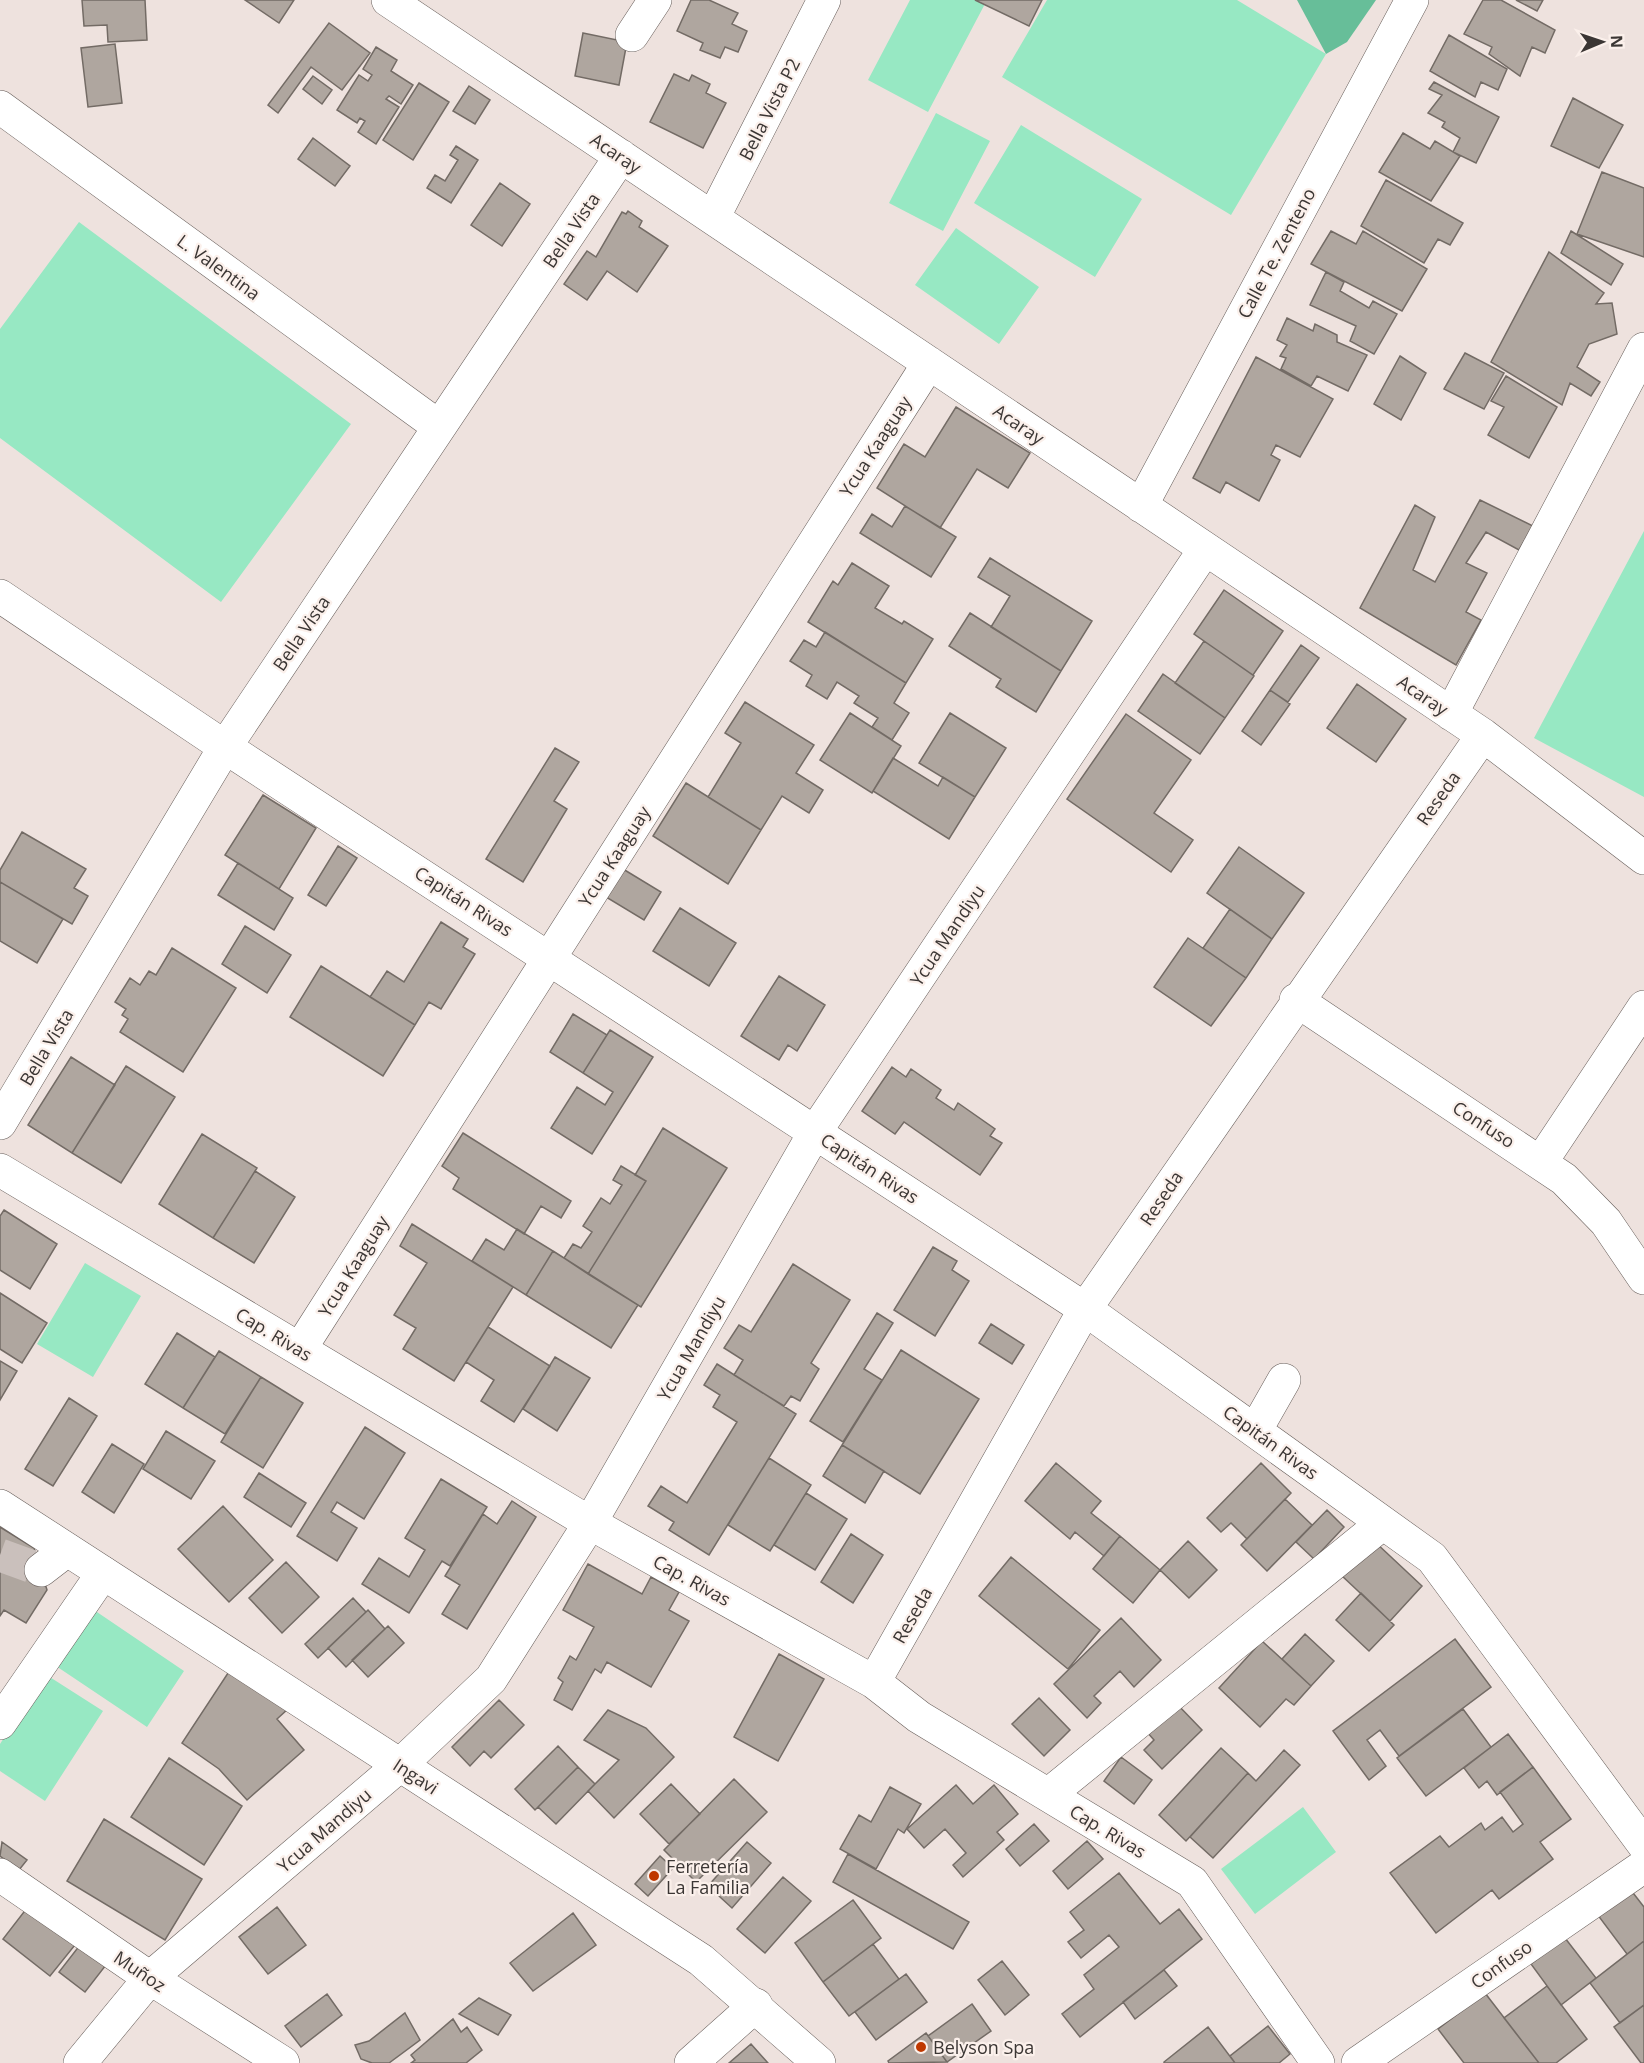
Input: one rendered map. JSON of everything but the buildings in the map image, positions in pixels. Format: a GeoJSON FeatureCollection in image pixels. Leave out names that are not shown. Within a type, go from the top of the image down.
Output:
{"type":"FeatureCollection","features":[{"type":"Feature","properties":{"kind":"street","name":"Acaray"},"geometry":{"type":"LineString","coordinates":[[388,0],[1482,735],[1644,858]]}},
{"type":"Feature","properties":{"kind":"street"},"geometry":{"type":"LineString","coordinates":[[632,35],[655,0]]}},
{"type":"Feature","properties":{"kind":"street","name":"Bella Vista P2"},"geometry":{"type":"LineString","coordinates":[[713,218],[824,0]]}},
{"type":"Feature","properties":{"kind":"street","name":"Calle Te. Zenteno"},"geometry":{"type":"LineString","coordinates":[[1141,506],[1412,0]]}},
{"type":"Feature","properties":{"kind":"street","name":"L. Valentina"},"geometry":{"type":"LineString","coordinates":[[0,107],[438,426]]}},
{"type":"Feature","properties":{"kind":"street","name":"Bella Vista"},"geometry":{"type":"LineString","coordinates":[[0,1123],[225,747],[621,156]]}},
{"type":"Feature","properties":{"kind":"street"},"geometry":{"type":"LineString","coordinates":[[1451,714],[1643,353]]}},
{"type":"Feature","properties":{"kind":"street","name":"Ycua Kaaguay"},"geometry":{"type":"LineString","coordinates":[[300,1349],[928,363]]}},
{"type":"Feature","properties":{"kind":"street","name":"Ycua Mandiyu"},"geometry":{"type":"LineString","coordinates":[[80,2063],[150,1978],[400,1765],[491,1679],[590,1523],[815,1132],[1205,549]]}},
{"type":"Feature","properties":{"kind":"street","name":"Capitán Rivas"},"geometry":{"type":"LineString","coordinates":[[0,596],[225,747],[550,957],[1085,1309],[1432,1558],[1644,1845]]}},
{"type":"Feature","properties":{"kind":"street","name":"Reseda"},"geometry":{"type":"LineString","coordinates":[[874,1682],[1085,1309],[1296,1000],[1482,735]]}},
{"type":"Feature","properties":{"kind":"street","name":"Confuso"},"geometry":{"type":"LineString","coordinates":[[1296,1000],[1564,1179],[1606,1222],[1644,1278]]}},
{"type":"Feature","properties":{"kind":"street"},"geometry":{"type":"LineString","coordinates":[[1541,1162],[1644,1007]]}},
{"type":"Feature","properties":{"kind":"street","name":"Cap. Rivas"},"geometry":{"type":"LineString","coordinates":[[0,1170],[590,1523],[874,1682],[919,1717],[1192,1882],[1318,2063]]}},
{"type":"Feature","properties":{"kind":"street"},"geometry":{"type":"LineString","coordinates":[[1255,1431],[1284,1380]]}},
{"type":"Feature","properties":{"kind":"street","name":"Ingavi"},"geometry":{"type":"LineString","coordinates":[[0,1506],[701,1960],[756,2005],[819,2063]]}},
{"type":"Feature","properties":{"kind":"street"},"geometry":{"type":"LineString","coordinates":[[1048,1795],[1383,1522]]}},
{"type":"Feature","properties":{"kind":"street"},"geometry":{"type":"LineString","coordinates":[[41,1570],[68,1550]]}},
{"type":"Feature","properties":{"kind":"street"},"geometry":{"type":"LineString","coordinates":[[0,1723],[103,1573]]}},
{"type":"Feature","properties":{"kind":"street","name":"Confuso"},"geometry":{"type":"LineString","coordinates":[[1358,2063],[1644,1866]]}},
{"type":"Feature","properties":{"kind":"street","name":"Muñoz"},"geometry":{"type":"LineString","coordinates":[[0,1875],[150,1978],[283,2063]]}},
{"type":"Feature","properties":{"kind":"street"},"geometry":{"type":"LineString","coordinates":[[691,2063],[756,2005]]}},
{"type":"Feature","properties":{"kind":"green space"},"geometry":{"type":"Polygon","coordinates":[[[910,0],[987,0],[928,112],[868,80],[910,0]]]}},
{"type":"Feature","properties":{"kind":"green space"},"geometry":{"type":"Polygon","coordinates":[[[1047,0],[1237,0],[1326,54],[1231,215],[1002,77],[1047,0]]]}},
{"type":"Feature","properties":{"kind":"green space"},"geometry":{"type":"Polygon","coordinates":[[[1297,0],[1376,0],[1347,42],[1326,54],[1297,0]]]}},
{"type":"Feature","properties":{"kind":"green space"},"geometry":{"type":"Polygon","coordinates":[[[936,113],[990,141],[943,231],[889,203],[936,113]]]}},
{"type":"Feature","properties":{"kind":"green space"},"geometry":{"type":"Polygon","coordinates":[[[1021,125],[1142,199],[1095,277],[974,203],[1021,125]]]}},
{"type":"Feature","properties":{"kind":"green space"},"geometry":{"type":"Polygon","coordinates":[[[79,222],[351,424],[221,602],[0,438],[0,329],[79,222]]]}},
{"type":"Feature","properties":{"kind":"green space"},"geometry":{"type":"Polygon","coordinates":[[[956,228],[1039,287],[999,344],[915,285],[956,228]]]}},
{"type":"Feature","properties":{"kind":"green space"},"geometry":{"type":"Polygon","coordinates":[[[1644,531],[1644,797],[1534,738],[1644,531]]]}},
{"type":"Feature","properties":{"kind":"green space"},"geometry":{"type":"Polygon","coordinates":[[[85,1263],[141,1296],[93,1377],[37,1344],[85,1263]]]}},
{"type":"Feature","properties":{"kind":"green space"},"geometry":{"type":"Polygon","coordinates":[[[91,1608],[184,1671],[147,1727],[53,1664],[91,1608]]]}},
{"type":"Feature","properties":{"kind":"green space"},"geometry":{"type":"Polygon","coordinates":[[[45,1674],[103,1711],[45,1801],[0,1771],[0,1744],[45,1674]]]}},
{"type":"Feature","properties":{"kind":"green space"},"geometry":{"type":"Polygon","coordinates":[[[1303,1807],[1336,1852],[1255,1914],[1221,1869],[1303,1807]]]}},
{"type":"Feature","properties":{"kind":"tunnel"},"geometry":{"type":"LineString","coordinates":[[0,1555],[41,1570]]}},
{"type":"Feature","properties":{"kind":"place","name":"Ferretería La Familia"},"geometry":{"type":"Point","coordinates":[654,1876]}},
{"type":"Feature","properties":{"kind":"place","name":"Belyson Spa"},"geometry":{"type":"Point","coordinates":[921,2047]}}]}
